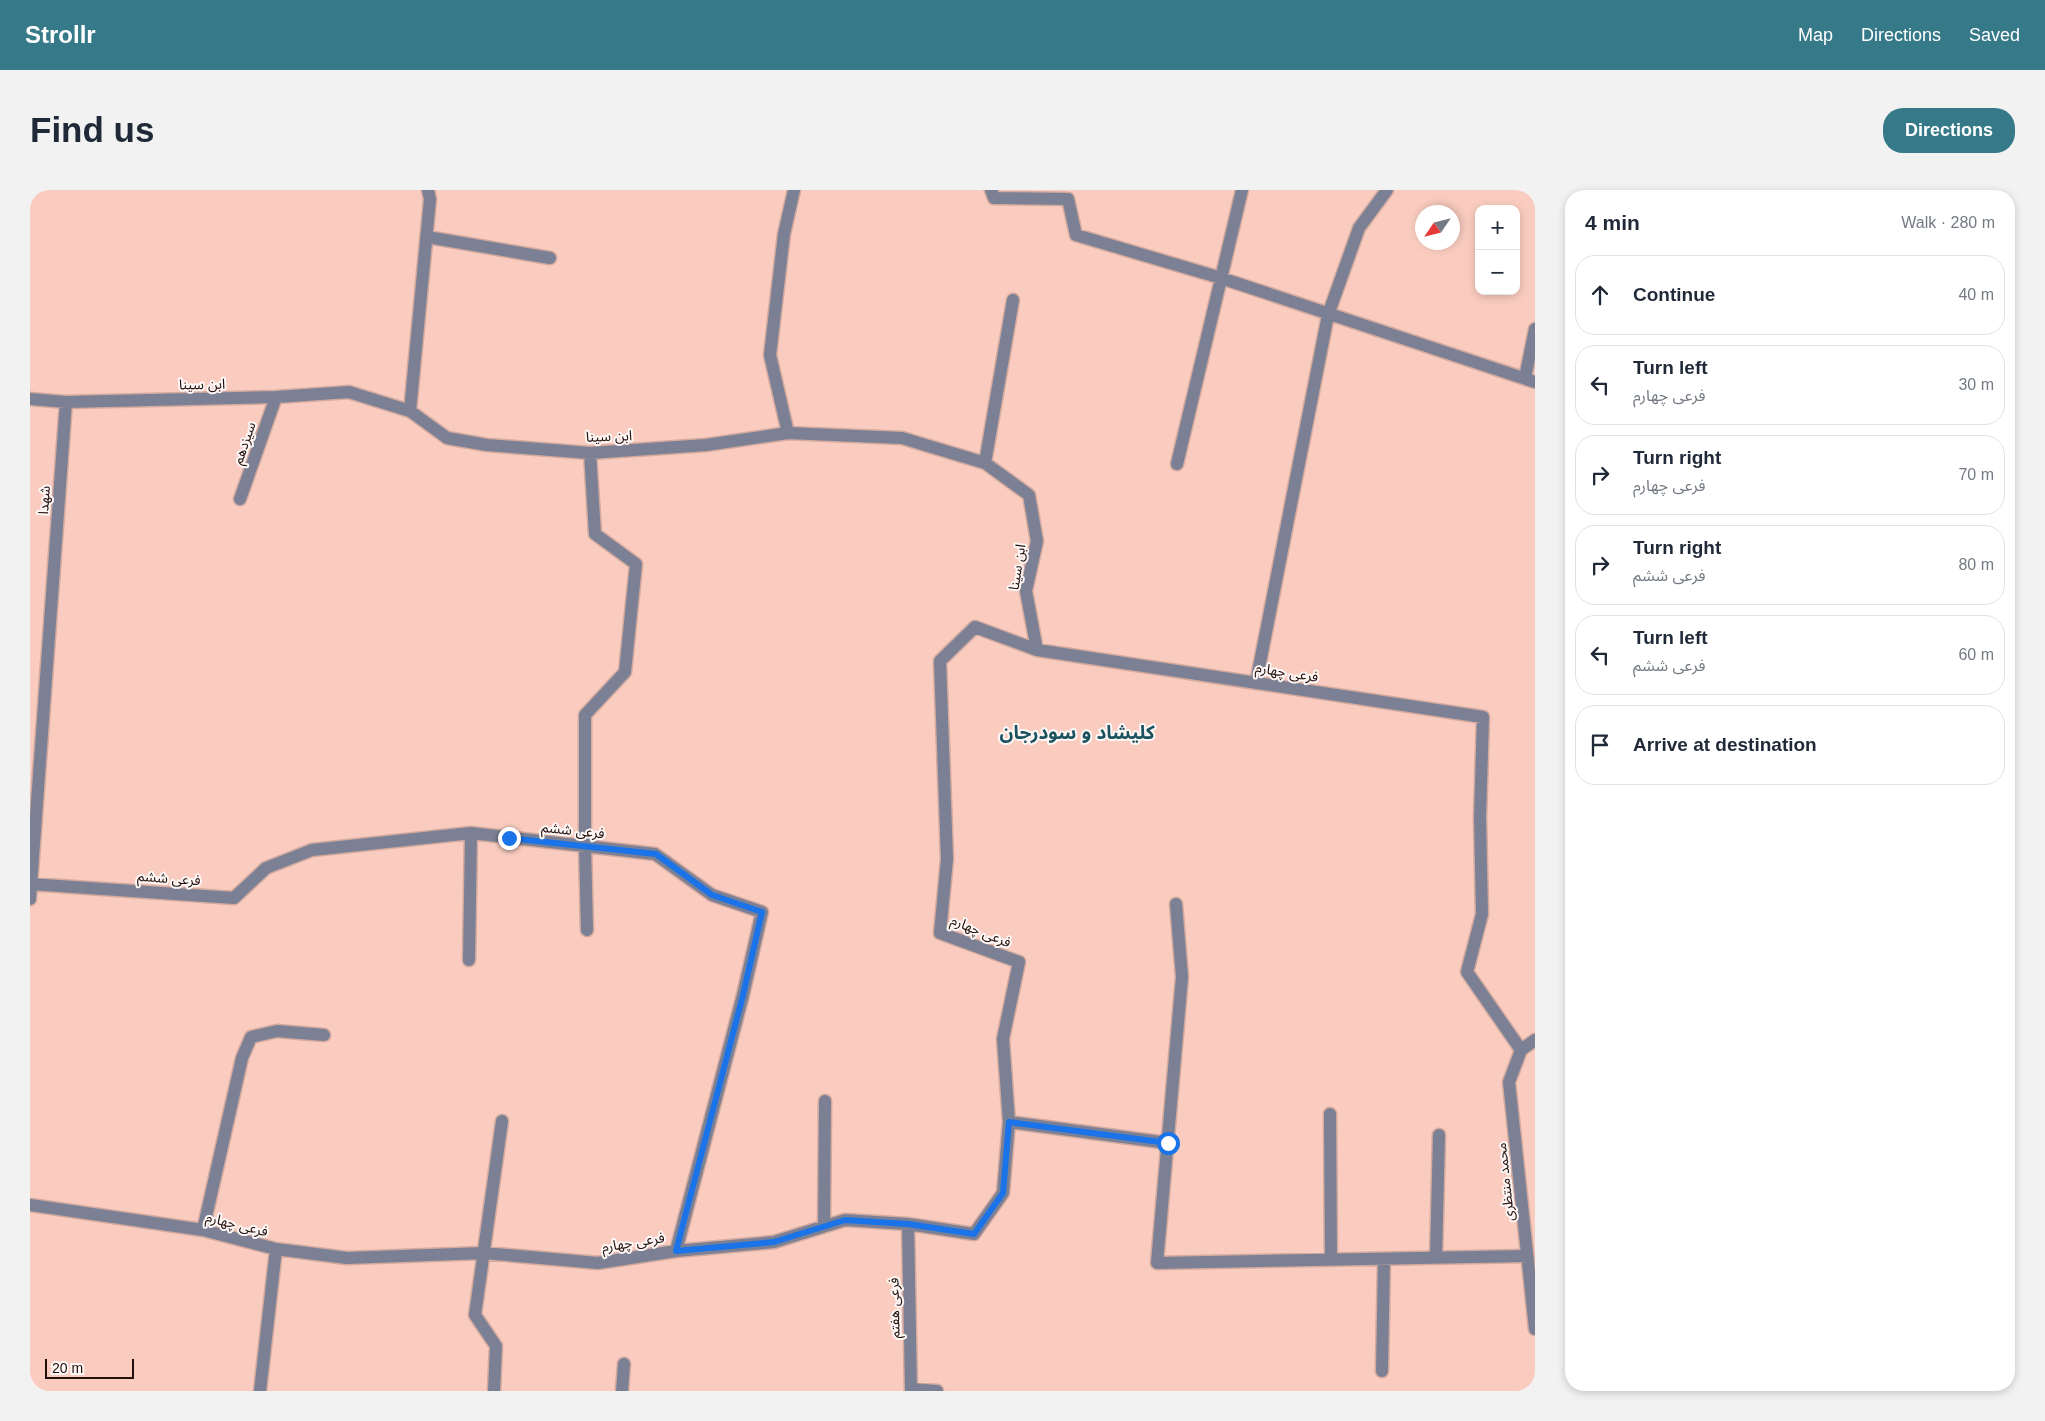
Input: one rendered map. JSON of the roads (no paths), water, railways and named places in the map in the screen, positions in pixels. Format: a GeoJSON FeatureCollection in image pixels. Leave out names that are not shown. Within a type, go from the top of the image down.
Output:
{"type":"FeatureCollection","features":[{"type":"Feature","properties":{"kind":"street"},"geometry":{"type":"LineString","coordinates":[[410,411],[427,237],[430,198],[428,190]]}},
{"type":"Feature","properties":{"kind":"street"},"geometry":{"type":"LineString","coordinates":[[788,433],[770,354],[784,234],[794,190]]}},
{"type":"Feature","properties":{"kind":"street"},"geometry":{"type":"LineString","coordinates":[[992,190],[994,198],[1068,199],[1076,235],[1221,278],[1328,315],[1530,380],[1535,329]]}},
{"type":"Feature","properties":{"kind":"street"},"geometry":{"type":"LineString","coordinates":[[1177,464],[1242,190]]}},
{"type":"Feature","properties":{"kind":"street"},"geometry":{"type":"LineString","coordinates":[[1256,683],[1328,315],[1359,228],[1388,190]]}},
{"type":"Feature","properties":{"kind":"street"},"geometry":{"type":"LineString","coordinates":[[427,237],[550,258]]}},
{"type":"Feature","properties":{"kind":"street"},"geometry":{"type":"LineString","coordinates":[[985,463],[1013,300]]}},
{"type":"Feature","properties":{"kind":"street","name":"ابن سینا"},"geometry":{"type":"LineString","coordinates":[[30,399],[66,402],[276,397],[349,392],[410,411],[447,438],[487,445],[590,453],[706,445],[788,433],[902,438],[985,463],[1028,495],[1037,541],[1026,591],[1037,650]]}},
{"type":"Feature","properties":{"kind":"street","name":"سیزدهم"},"geometry":{"type":"LineString","coordinates":[[240,499],[276,397]]}},
{"type":"Feature","properties":{"kind":"street","name":"شهدا"},"geometry":{"type":"LineString","coordinates":[[30,899],[66,402]]}},
{"type":"Feature","properties":{"kind":"street"},"geometry":{"type":"LineString","coordinates":[[587,930],[585,715],[625,672],[636,564],[595,534],[590,453]]}},
{"type":"Feature","properties":{"kind":"street","name":"فرعی چهارم"},"geometry":{"type":"LineString","coordinates":[[30,1205],[203,1230],[276,1249],[347,1258],[484,1253],[598,1263],[676,1251],[774,1242],[845,1220],[908,1224],[974,1234],[1003,1193],[1009,1122],[1003,1039],[1019,962],[940,933],[947,859],[940,661],[975,626],[1037,650],[1483,718],[1480,817],[1482,914],[1468,972],[1522,1050]]}},
{"type":"Feature","properties":{"kind":"street"},"geometry":{"type":"LineString","coordinates":[[469,960],[471,834]]}},
{"type":"Feature","properties":{"kind":"street","name":"فرعی ششم"},"geometry":{"type":"LineString","coordinates":[[31,884],[234,898],[266,868],[312,850],[471,834],[656,854],[712,895],[762,912],[743,995],[676,1251]]}},
{"type":"Feature","properties":{"kind":"street"},"geometry":{"type":"LineString","coordinates":[[1176,904],[1182,977],[1157,1263],[1527,1256]]}},
{"type":"Feature","properties":{"kind":"street"},"geometry":{"type":"LineString","coordinates":[[203,1230],[242,1058],[251,1037],[276,1031],[324,1035]]}},
{"type":"Feature","properties":{"kind":"street"},"geometry":{"type":"LineString","coordinates":[[1522,1050],[1535,1040]]}},
{"type":"Feature","properties":{"kind":"street","name":"محمد منتظری"},"geometry":{"type":"LineString","coordinates":[[1522,1050],[1509,1082],[1535,1329]]}},
{"type":"Feature","properties":{"kind":"street"},"geometry":{"type":"LineString","coordinates":[[824,1226],[825,1101]]}},
{"type":"Feature","properties":{"kind":"street"},"geometry":{"type":"LineString","coordinates":[[1330,1114],[1331,1260]]}},
{"type":"Feature","properties":{"kind":"street"},"geometry":{"type":"LineString","coordinates":[[494,1391],[496,1346],[475,1315],[502,1121]]}},
{"type":"Feature","properties":{"kind":"street"},"geometry":{"type":"LineString","coordinates":[[1009,1122],[1168,1143]]}},
{"type":"Feature","properties":{"kind":"street"},"geometry":{"type":"LineString","coordinates":[[1436,1258],[1439,1135]]}},
{"type":"Feature","properties":{"kind":"street","name":"فرعی هفتم"},"geometry":{"type":"LineString","coordinates":[[908,1224],[911,1390]]}},
{"type":"Feature","properties":{"kind":"street"},"geometry":{"type":"LineString","coordinates":[[260,1391],[276,1249]]}},
{"type":"Feature","properties":{"kind":"street"},"geometry":{"type":"LineString","coordinates":[[1382,1371],[1384,1258]]}},
{"type":"Feature","properties":{"kind":"street"},"geometry":{"type":"LineString","coordinates":[[622,1391],[624,1364]]}},
{"type":"Feature","properties":{"kind":"street"},"geometry":{"type":"LineString","coordinates":[[911,1390],[937,1391]]}},
{"type":"Feature","properties":{"kind":"district","name":"کلیشاد و سودرجان"},"geometry":{"type":"Point","coordinates":[1077,732]}}]}
